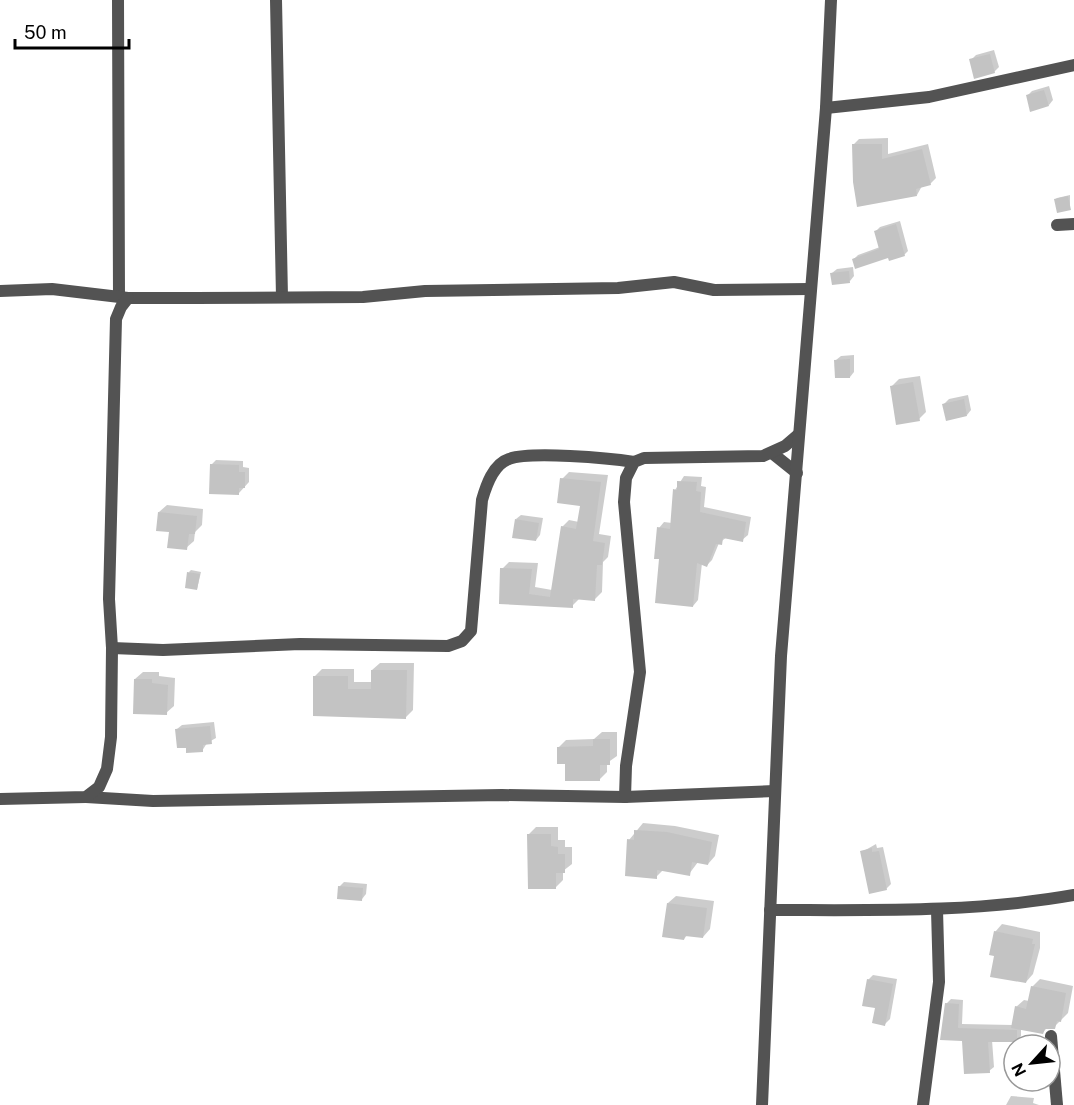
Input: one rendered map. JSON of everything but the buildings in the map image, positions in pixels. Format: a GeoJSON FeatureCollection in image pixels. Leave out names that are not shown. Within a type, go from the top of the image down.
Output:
{"type":"FeatureCollection","features":[{"type":"Feature","properties":{"kind":"street"},"geometry":{"type":"LineString","coordinates":[[86,797],[99,787],[107,768],[111,737],[112,648],[109,599],[116,319],[123,297],[118,0]]}},
{"type":"Feature","properties":{"kind":"street"},"geometry":{"type":"LineString","coordinates":[[276,0],[282,297]]}},
{"type":"Feature","properties":{"kind":"street"},"geometry":{"type":"LineString","coordinates":[[762,1105],[781,656],[826,108],[831,0]]}},
{"type":"Feature","properties":{"kind":"street"},"geometry":{"type":"LineString","coordinates":[[826,108],[929,97],[1074,65]]}},
{"type":"Feature","properties":{"kind":"street"},"geometry":{"type":"LineString","coordinates":[[1057,225],[1074,224]]}},
{"type":"Feature","properties":{"kind":"street"},"geometry":{"type":"LineString","coordinates":[[0,291],[52,289],[123,297],[363,297],[425,291],[618,288],[674,282],[714,290],[810,289]]}},
{"type":"Feature","properties":{"kind":"street"},"geometry":{"type":"LineString","coordinates":[[112,648],[163,650],[300,644],[448,646],[462,641],[471,631],[482,500],[496,470],[508,459],[576,456],[634,462],[644,458],[763,456],[772,453],[799,434]]}},
{"type":"Feature","properties":{"kind":"street"},"geometry":{"type":"LineString","coordinates":[[772,453],[797,473]]}},
{"type":"Feature","properties":{"kind":"street"},"geometry":{"type":"LineString","coordinates":[[625,797],[626,766],[640,672],[624,502],[626,478],[634,462]]}},
{"type":"Feature","properties":{"kind":"street"},"geometry":{"type":"LineString","coordinates":[[0,799],[86,797],[153,801],[502,795],[625,797],[775,791]]}},
{"type":"Feature","properties":{"kind":"street"},"geometry":{"type":"LineString","coordinates":[[770,910],[937,910],[1074,895]]}},
{"type":"Feature","properties":{"kind":"street"},"geometry":{"type":"LineString","coordinates":[[923,1105],[939,982],[937,910]]}}]}
